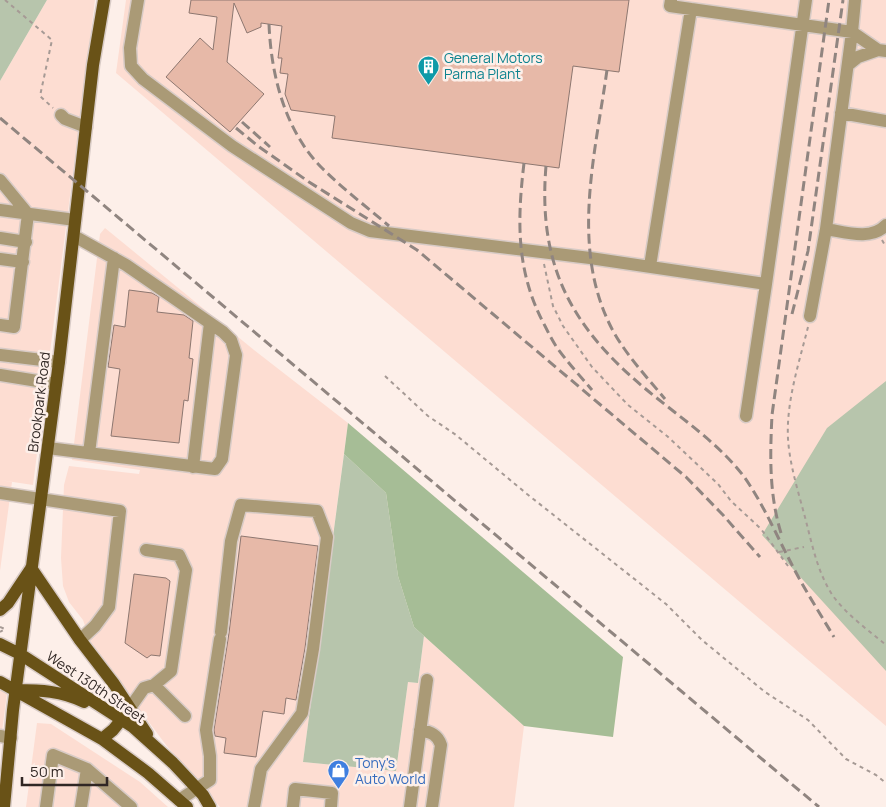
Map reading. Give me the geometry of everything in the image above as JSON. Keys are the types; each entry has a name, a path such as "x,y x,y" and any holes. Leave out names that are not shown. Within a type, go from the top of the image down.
{"main road":[{"name":"Brookpark Road","path":"3,800 6,737 16,690 31,568 42,498 93,65 104,0"},
{"path":"0,610 8,603 31,568 80,640 114,684 156,748"},
{"name":"West 130th Street","path":"0,644 20,654 122,720 156,748 203,795 210,807"},
{"path":"0,682 102,739 148,773 183,804"},
{"path":"16,690 52,691 72,696 84,702 101,705"},
{"path":"102,739 122,720"}],"street":[{"path":"138,0 130,48 131,66 143,79 232,146 351,223 370,231 650,266 766,284"},
{"path":"671,0 670,6 852,32 882,51"},
{"path":"746,416 806,0"},
{"path":"810,316 826,229 855,0"},
{"path":"650,266 691,9"},
{"path":"848,64 858,57 882,51"},
{"path":"841,113 886,121"},
{"path":"61,115 65,119 86,127"},
{"path":"0,180 28,214 14,327 0,325"},
{"path":"0,210 76,220"},
{"path":"826,229 870,234 877,232 886,225"},
{"path":"48,448 216,469 222,459 236,355 231,340 210,323 114,258 74,236"},
{"path":"0,238 26,242"},
{"path":"89,453 114,258"},
{"path":"0,259 23,262"},
{"path":"193,467 210,323"},
{"path":"0,355 59,362"},
{"path":"0,376 56,384"},
{"path":"0,493 120,511 109,607 95,626 80,640"},
{"path":"183,804 197,789 210,780 210,756 206,730 231,541 241,505 317,511 327,537 313,649 302,713 261,769 254,807"},
{"path":"122,720 144,688 154,685 171,671 186,570 180,555 146,550"},
{"path":"410,807 427,680"},
{"path":"154,685 186,716"},
{"path":"420,730 430,732 439,738 442,745 432,807"},
{"path":"46,807 53,755 87,769 131,807"},
{"path":"81,807 87,769"},
{"path":"293,807 295,789 332,794 330,807"}],"path":[{"path":"5,0 52,40 40,96 61,115"},
{"path":"545,252 544,264 553,306 562,326 592,367 628,405 667,436 718,484 731,501 761,529 788,566"},
{"path":"810,316 796,375 789,416 788,439 792,465 814,550 827,585 844,609 886,645"},
{"path":"385,376 428,416 456,435 666,604 702,640 766,692 808,720 846,759 876,775 886,783"},
{"path":"779,552 804,547"},
{"path":"0,627 5,629 0,632"}],"shaded area":[{"path":"47,0 95,0 33,485 0,480 0,81"},
{"path":"126,0 886,0 886,726 116,73"},
{"path":"105,228 254,350 348,423 303,762 396,771 408,682 418,683 424,636 524,726 514,807 220,807 166,745 92,646 83,620 69,602 63,586 61,558 64,485 69,466 139,474 140,470 72,460 100,234"},
{"path":"0,480 12,482 0,571"},
{"path":"0,690 7,693 0,747"},
{"path":"37,723 51,724 140,782 168,807 26,807"}],"green space":[{"path":"0,0 47,0 0,81"},
{"path":"886,381 886,671 762,535 827,428"},
{"path":"348,423 623,657 613,737 524,726 414,627 398,576 386,493 344,454"},
{"path":"344,454 386,493 398,576 414,627 424,636 418,683 408,682 396,771 303,762"}],"building":[{"name":"General Motors Parma Plant","path":"191,0 629,0 619,72 573,66 559,168 332,138 335,116 291,110 285,94 288,74 280,73 282,58 278,58 282,26 261,23 261,27 247,33 234,3 227,62 264,94 230,132 166,77 200,38 213,50 217,17 189,13"},
{"path":"129,290 152,293 159,297 157,312 184,315 193,321 189,358 193,359 188,401 184,400 179,443 111,436 120,369 108,367 114,325 125,327"},
{"path":"241,536 318,546 305,648 296,700 286,698 284,714 263,711 256,757 224,753 226,738 215,736 214,730"},
{"path":"134,574 166,578 170,581 160,656 151,655 147,658 125,643"}],"railway":[{"path":"781,533 772,489 772,415 829,0"},
{"path":"792,314 808,251 843,0"},
{"path":"269,24 270,43 277,82 289,120 298,137 322,168 389,226"},
{"path":"607,70 592,168 589,201 589,234 592,266 599,298 612,329 630,357 665,399"},
{"path":"0,118 819,807"},
{"path":"242,122 270,147"},
{"path":"236,128 309,182 417,250 686,477 760,557"},
{"path":"524,163 520,226 521,246 528,286 535,306 554,344 592,390"},
{"path":"546,166 545,204 548,239 556,270 568,299 605,351 658,399 693,426 726,456 745,478 800,580 834,637"}],"place":[{"name":"General Motors Parma Plant","path":"428,85"},
{"name":"Tony's Auto World","path":"339,790"}]}
